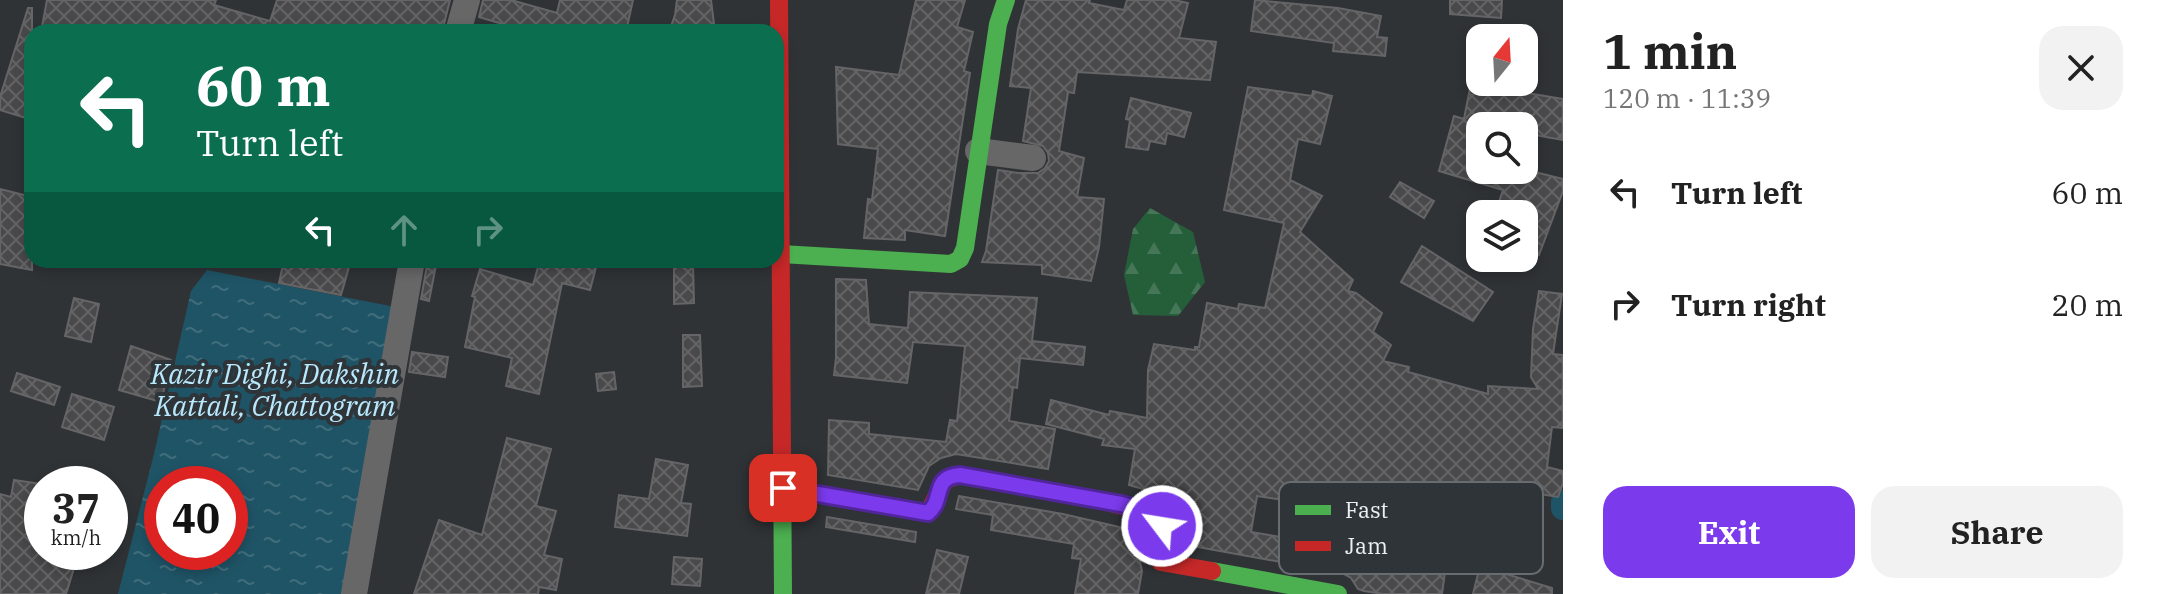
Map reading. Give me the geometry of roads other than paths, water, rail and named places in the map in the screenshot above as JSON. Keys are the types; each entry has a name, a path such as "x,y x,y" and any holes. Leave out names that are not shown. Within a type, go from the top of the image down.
{"main road":[{"path":"778,24 779,0"},
{"path":"784,257 951,264 960,259 965,248 998,24 1006,0"},
{"path":"763,339 771,268"},
{"path":"773,268 783,488 783,594"},
{"path":"783,488 928,513 933,509 942,481 949,476 960,475 1106,502 1160,517 1162,526 1158,555 1161,562 1338,594"},
{"path":"764,499 767,594"}],"street":[{"path":"460,24 467,0"},
{"path":"978,151 1033,158"},
{"path":"354,594 411,268"}],"water":[{"name":"Kazir Dighi, Dakshin Kattali, Chattogram","path":"207,270 395,307 347,594 118,594 124,570 128,570 128,555 144,493 144,570 248,570 248,466 151,466 191,291"}],"waterway":[{"path":"1563,502 1563,508"}]}
